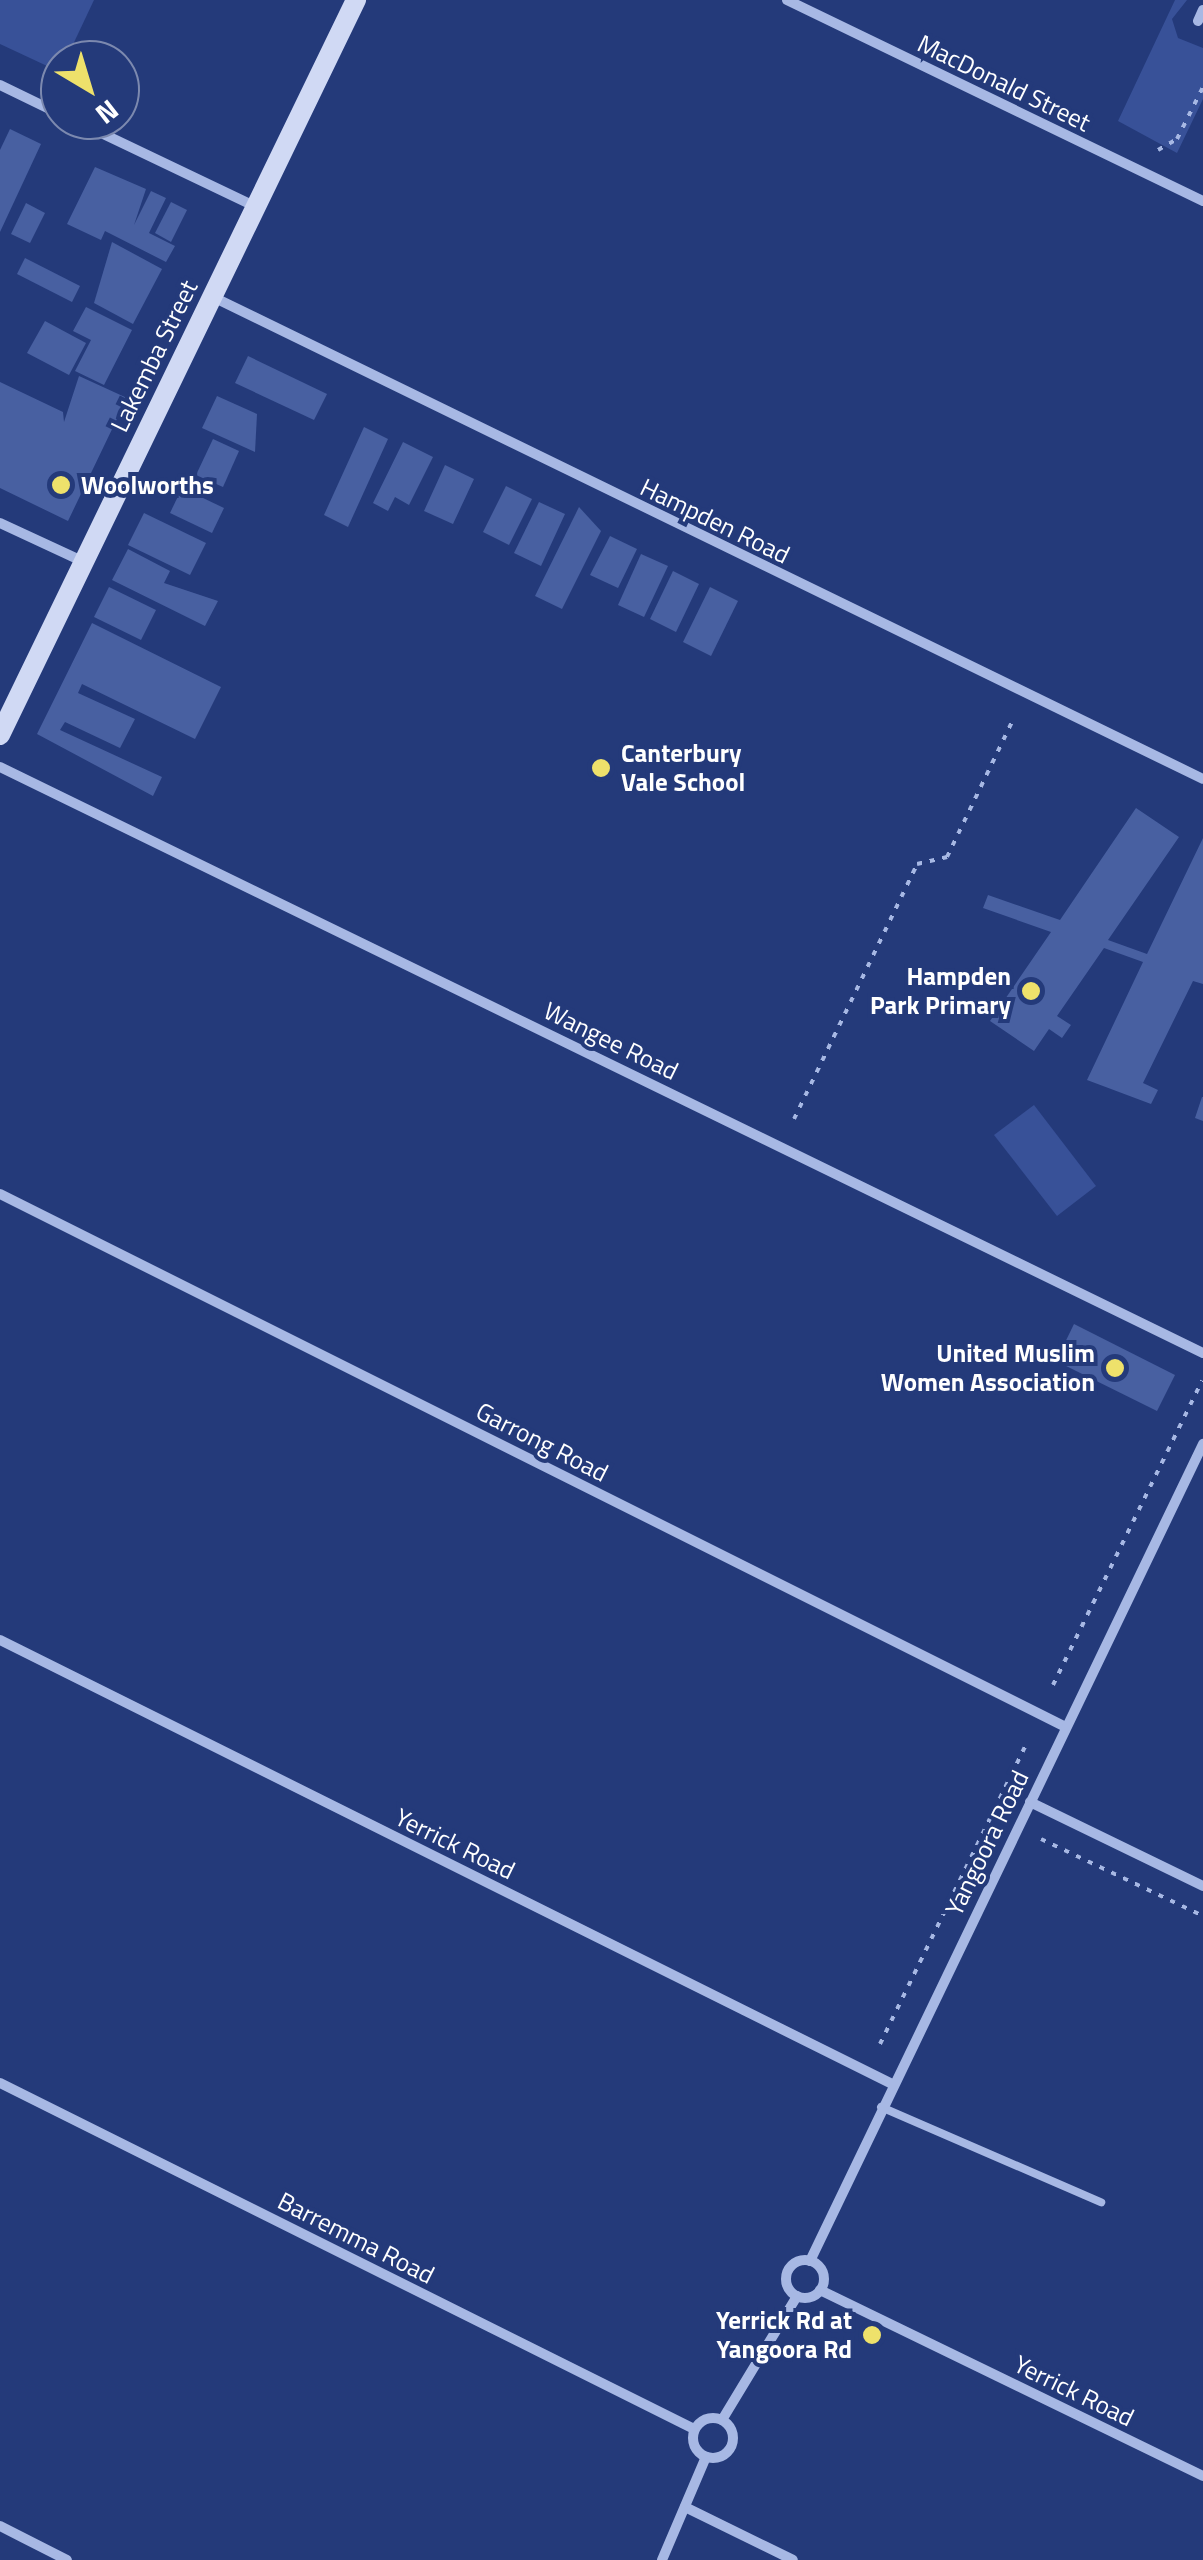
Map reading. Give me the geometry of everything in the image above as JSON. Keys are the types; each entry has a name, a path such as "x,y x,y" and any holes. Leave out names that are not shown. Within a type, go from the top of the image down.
{"main road":[{"name":"Lakemba Street","path":"0,735 356,0"}],"street":[{"name":"MacDonald Street","path":"787,0 1203,201"},
{"path":"0,85 40,104"},
{"path":"116,140 254,206"},
{"name":"Hampden Road","path":"210,296 1203,780"},
{"path":"0,522 84,562"},
{"name":"Wangee Road","path":"0,767 1203,1353"},
{"name":"Garrong Road","path":"0,1194 1066,1726"},
{"name":"Yangoora Road","path":"797,2296 788,2273 810,2261 1203,1444"},
{"name":"Yerrick Road","path":"0,1640 892,2084"},
{"path":"1030,1802 1203,1886"},
{"name":"Barremma Road","path":"0,2083 694,2430"},
{"path":"706,2457 694,2430 722,2420 797,2296 820,2290 823,2273 810,2261"},
{"name":"Yerrick Road","path":"820,2290 1203,2476"},
{"path":"662,2560 706,2457 732,2442 722,2420"},
{"path":"685,2506 794,2560"},
{"path":"0,2526 67,2560"}],"lane":[{"path":"881,2108 1101,2202"}],"path":[{"path":"1158,150 1178,139 1203,87"},
{"path":"794,1119 918,864 946,857 1014,718"},
{"path":"1053,1684 1202,1381"},
{"name":"Yangoora Road","path":"880,2044 1028,1741"},
{"path":"1041,1839 1203,1916"}],"shaded area":[{"path":"0,0 94,0 75,40 40,40 40,63 0,44"},
{"path":"1175,0 1187,0 1172,19 1178,38 1203,48 1203,99 1177,153 1118,121"},
{"path":"1034,1105 1096,1186 1057,1216 994,1135"}],"building":[{"path":"10,129 41,144 0,232 0,150"},
{"path":"95,167 146,189 134,225 151,191 166,198 149,233 175,246 166,262 105,231 101,240 67,224"},
{"path":"171,202 187,210 171,242 155,233"},
{"path":"26,203 45,213 30,243 11,234"},
{"path":"112,242 162,269 133,324 94,303"},
{"path":"25,258 80,286 72,302 17,274"},
{"path":"86,307 132,330 104,385 75,371 91,340 73,331"},
{"path":"45,321 86,343 69,375 27,353"},
{"path":"248,356 327,394 314,420 235,383"},
{"path":"79,376 127,398 68,521 0,488 0,382 63,412 64,422"},
{"path":"217,396 257,414 255,452 202,428"},
{"path":"364,427 388,439 348,527 324,515"},
{"path":"213,439 239,451 223,487 196,475"},
{"path":"403,442 433,457 409,505 395,497 388,511 373,503"},
{"path":"445,465 474,479 453,524 424,511"},
{"path":"506,486 532,499 509,545 483,532"},
{"path":"182,488 224,508 212,533 170,513"},
{"path":"539,502 565,514 541,566 514,553"},
{"path":"579,507 601,531 562,609 535,596"},
{"path":"144,513 206,543 190,575 128,545"},
{"path":"610,536 637,549 618,588 590,575"},
{"path":"128,549 170,571 164,583 218,601 205,626 112,580"},
{"path":"641,554 668,566 644,617 618,605"},
{"path":"673,571 699,584 676,632 650,619"},
{"path":"109,587 156,610 141,640 94,617"},
{"path":"710,587 738,601 711,656 683,642"},
{"path":"92,623 221,687 195,739 82,684 78,693 135,719 120,748 65,722 60,730 162,777 153,796 37,734"},
{"path":"1136,808 1179,837 1108,940 1147,954 1203,838 1203,984 1193,981 1143,1083 1158,1090 1151,1104 1087,1080 1143,962 1104,948 1057,1016 1071,1025 1062,1038 1049,1029 1034,1051 990,1021 1051,932 983,908 988,895 1060,920"},
{"path":"1203,1097 1203,1121 1195,1118"},
{"name":"United Muslim Women Association","path":"1074,1324 1175,1375 1157,1411 1056,1361"}],"place":[{"name":"Woolworths","path":"61,485"},
{"name":"Canterbury Vale School","path":"601,768"},
{"name":"Hampden Park Primary","path":"1031,991"},
{"name":"United Muslim Women Association","path":"1115,1368"},
{"name":"Yerrick Rd at Yangoora Rd","path":"872,2335"}]}
